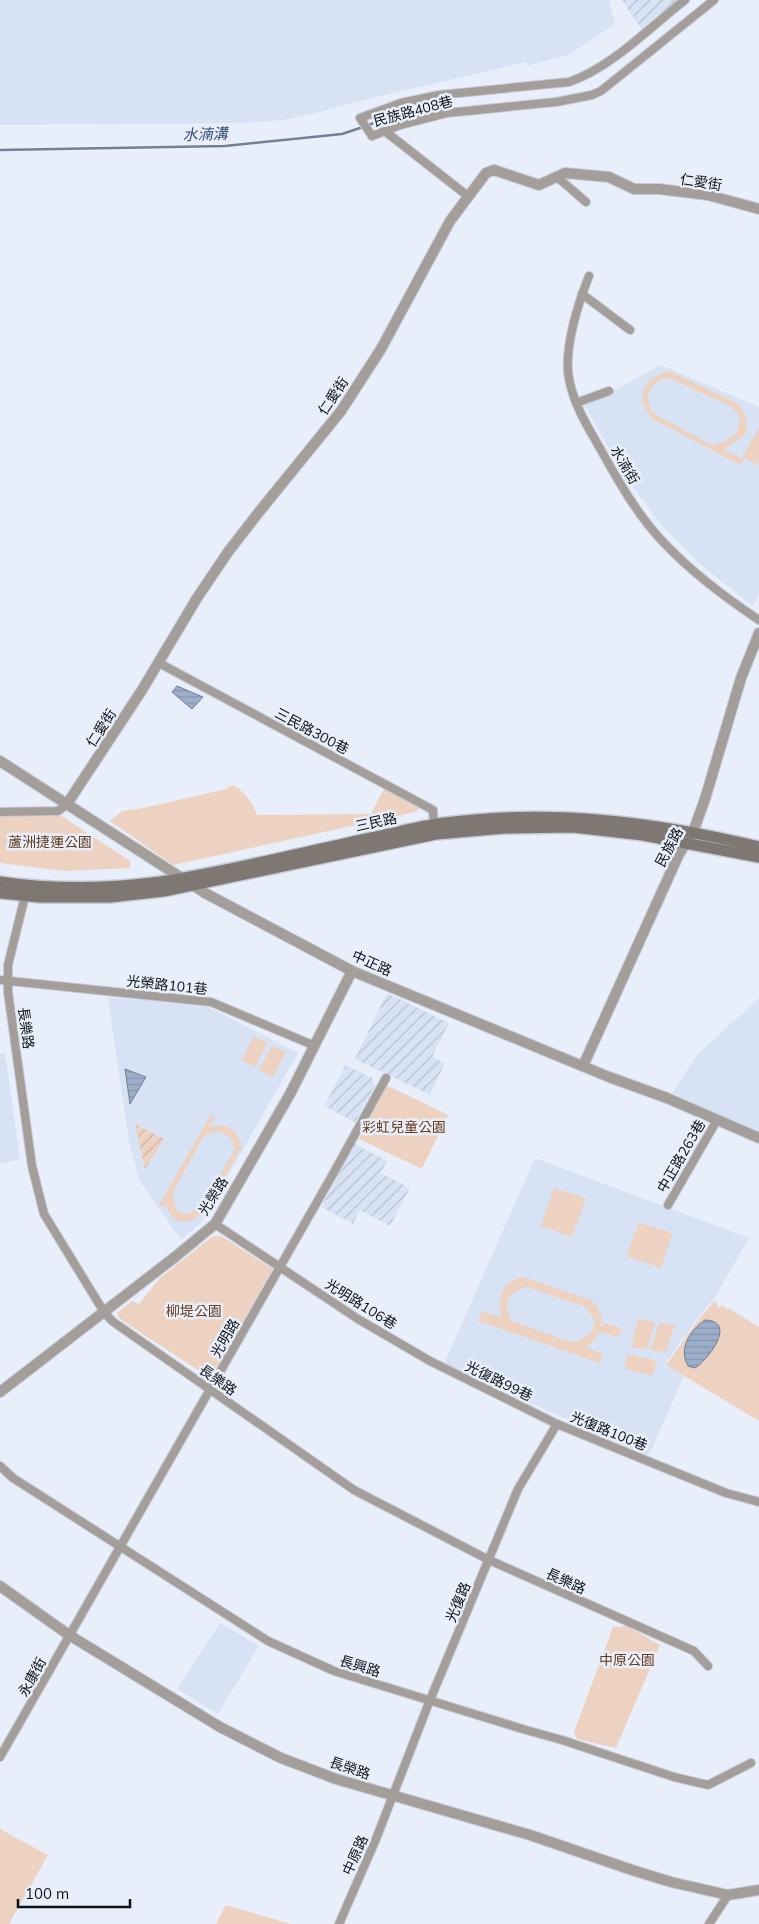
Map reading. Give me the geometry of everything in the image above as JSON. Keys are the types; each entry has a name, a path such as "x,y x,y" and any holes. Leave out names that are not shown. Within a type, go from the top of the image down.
{"main road":[{"name":"三民路","path":"0,893 40,898 110,897 164,891 188,882 435,829 518,817 556,816 606,819 693,832 759,847"},
{"name":"三民路","path":"435,829 573,827 643,834 759,857"},
{"name":"三民路","path":"0,882 56,888 96,888 188,882"}],"street":[{"name":"民族路408巷","path":"685,0 628,46 583,77 569,82 439,95 401,103 360,118 372,136 400,125 446,113 556,102 592,95 600,91 682,28 714,0"},
{"path":"386,132 469,197"},
{"name":"仁愛街","path":"67,804 228,552 258,512 341,411 381,348 450,221 486,173 494,170 539,186 565,172 610,177 634,189 708,195 759,209"},
{"path":"556,176 586,202"},
{"name":"水湳街","path":"589,276 571,332 568,372 576,403 616,477 652,529 667,546 713,588 759,620"},
{"path":"582,294 630,330"},
{"path":"576,403 610,391"},
{"name":"民族路","path":"583,1066 685,843 693,832 705,799 741,678 759,633"},
{"name":"三民路300巷","path":"159,662 432,810 435,829"},
{"name":"中正路","path":"0,761 188,882 352,971 583,1066 667,1098 759,1138"},
{"path":"0,812 58,811 67,804"},
{"name":"長樂路","path":"25,896 4,980 9,1001 32,1166 44,1214 104,1312 112,1321 354,1490 489,1560 694,1652 708,1666"},
{"name":"光榮路","path":"0,1392 214,1224 290,1094 352,971"},
{"name":"光榮路101巷","path":"4,980 211,1002 315,1046"},
{"name":"光明路","path":"69,1635 386,1078"},
{"name":"中正路263巷","path":"668,1205 717,1120"},
{"name":"光明路106巷","path":"214,1224 358,1319 430,1361"},
{"name":"光復路99巷","path":"430,1361 557,1424"},
{"name":"光復路100巷","path":"557,1424 726,1493 759,1502"},
{"name":"光復路","path":"391,1796 518,1489 557,1424"},
{"name":"長興路","path":"0,1466 13,1478 268,1641 334,1671 562,1740 674,1778 708,1784 751,1763"},
{"name":"長榮路","path":"0,1586 69,1635 220,1728 281,1758 336,1779 530,1835 632,1870 710,1892 728,1895"},
{"name":"永康街","path":"0,1757 69,1635"},
{"name":"中原路","path":"339,1924 376,1839 391,1796"},
{"path":"709,1924 728,1895 759,1890"}],"shaded area":[{"path":"0,0 609,0 615,24 570,54 527,66 526,62 284,120 245,123 0,125"},
{"path":"622,0 690,0 645,35"},
{"path":"661,365 759,407 759,594 752,606 698,562 659,522 623,473 585,406"},
{"path":"387,993 449,1023 432,1057 445,1063 430,1095 355,1059"},
{"path":"108,998 150,1000 208,1007 298,1053 201,1223 181,1240 139,1180 129,1142"},
{"path":"759,998 759,1133 672,1093 697,1055"},
{"path":"5,1053 20,1159 0,1164 0,1054"},
{"path":"346,1065 372,1078 375,1086 355,1122 324,1106"},
{"path":"355,1144 387,1161 381,1173 410,1188 390,1226 360,1210 353,1224 321,1207"},
{"path":"535,1158 749,1238 715,1297 665,1364 684,1376 650,1453 646,1455 444,1364"},
{"path":"220,1623 259,1646 218,1714 177,1689"}],"green space":[{"path":"665,372 671,372 737,403 747,422 747,429 745,435 724,449 744,460 740,465 651,418 642,402 644,388 652,378","holes":["662,379 671,379 728,405 736,411 740,418 737,433 721,443 712,445 654,414 648,399 650,390"]},
{"path":"759,429 759,465 742,457"},
{"path":"232,785 247,797 257,815 371,814 384,789 419,808 416,812 173,865 110,821 122,811 226,789"},
{"name":"蘆洲捷運公園","path":"0,814 60,815 130,861 130,868 63,871 0,863"},
{"path":"254,1037 268,1043 255,1067 241,1060"},
{"path":"272,1046 286,1052 273,1077 259,1070"},
{"name":"彩虹兒童公園","path":"386,1085 448,1115 422,1169 359,1139"},
{"path":"211,1114 215,1116 209,1127 221,1126 231,1128 238,1136 241,1148 205,1211 195,1219 184,1222 175,1219 171,1215 165,1203 163,1207 159,1205","holes":["217,1131 230,1137 235,1149 201,1208 187,1214 180,1212 175,1207 173,1193 203,1137"]},
{"path":"135,1124 164,1139 145,1169"},
{"path":"554,1188 586,1198 572,1237 541,1226"},
{"path":"639,1223 673,1233 661,1268 626,1256"},
{"name":"柳堤公園","path":"213,1236 221,1236 273,1269 210,1378 120,1319 117,1313 132,1301 139,1304 160,1278"},
{"path":"523,1277 591,1300 597,1306 600,1313 602,1320 601,1328 604,1323 621,1328 619,1337 600,1332 595,1340 586,1347 603,1354 600,1363 478,1321 482,1311 502,1317 500,1297 502,1291 510,1282","holes":["527,1287 586,1307 595,1321 591,1333 578,1341 571,1342 512,1321 507,1304 511,1295"]},
{"path":"714,1301 718,1305 717,1307 719,1308 722,1305 725,1309 730,1309 759,1327 759,1421 666,1365"},
{"path":"638,1319 655,1322 647,1349 631,1347"},
{"path":"659,1323 675,1325 666,1352 650,1350"},
{"path":"628,1354 657,1361 652,1376 624,1368"},
{"name":"中原公園","path":"627,1626 660,1645 616,1748 577,1739 574,1732 613,1627"},
{"path":"0,1829 48,1855 9,1924 0,1924"},
{"path":"226,1905 291,1924 216,1924"}],"water":[{"path":"177,686 203,697 192,709 172,692"},
{"path":"125,1069 146,1077 130,1104"},
{"path":"705,1320 715,1322 719,1327 720,1334 713,1350 701,1364 695,1368 688,1366 684,1353 687,1340 690,1334"}],"waterway":[{"name":"水湳溝","path":"368,125 407,112"},
{"name":"水湳溝","path":"0,150 225,146 342,134 363,127"}]}
